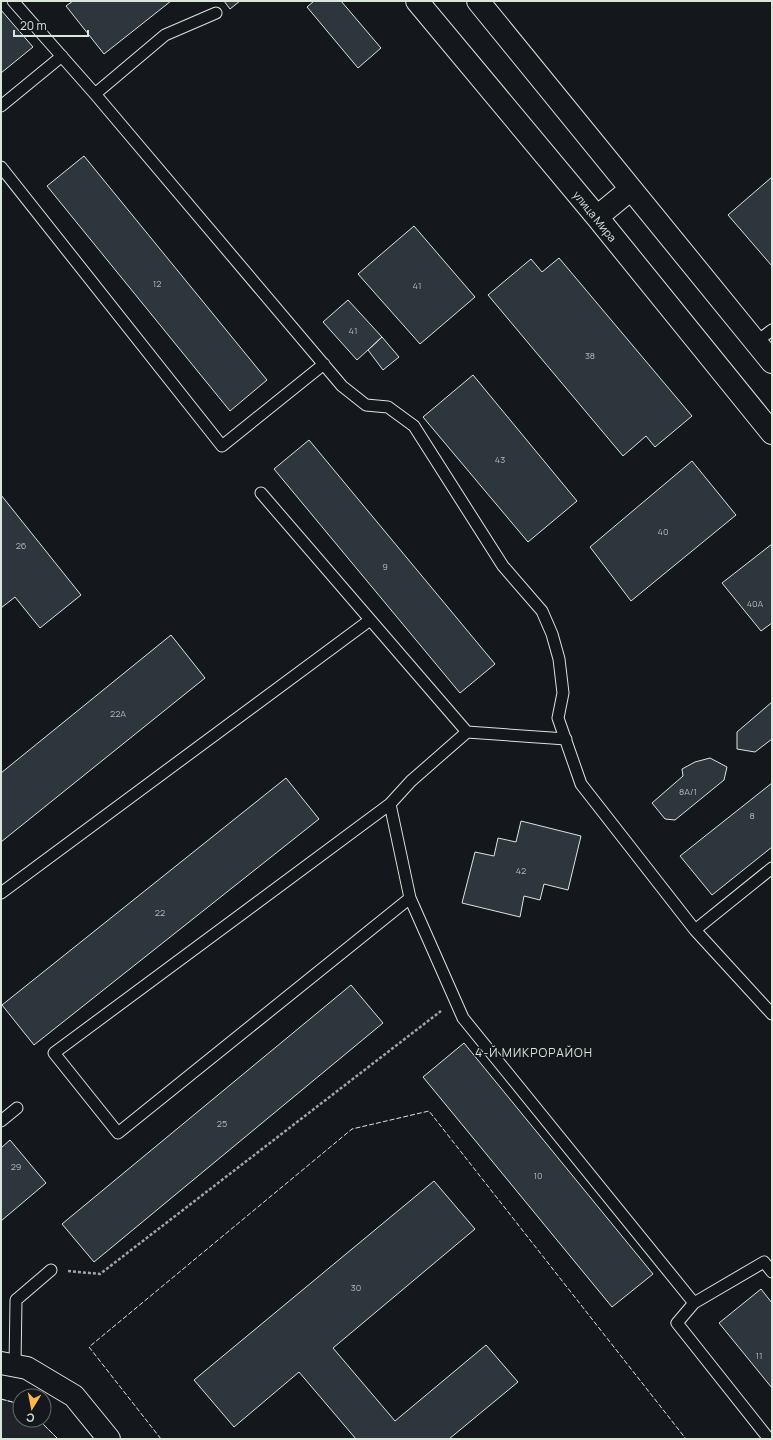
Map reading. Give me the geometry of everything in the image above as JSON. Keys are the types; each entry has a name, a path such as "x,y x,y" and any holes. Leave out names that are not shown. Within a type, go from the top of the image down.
{"street":[{"name":"улица Мира","path":"417,1 597,218 772,433"},
{"path":"478,1 631,189 764,336 772,362"},
{"path":"597,218 631,189"},
{"path":"8,1364 27,1368 74,1396 109,1439"}],"lane":[{"path":"14,1 95,94 342,386 366,405 388,407 414,426 503,566 542,611 552,634 559,658 563,692 558,718 581,784 695,930 772,1014"},
{"path":"95,94 165,35 216,13"},
{"path":"1,106 62,56"},
{"path":"1,168 222,446 324,364"},
{"path":"262,493 467,732"},
{"path":"1,892 370,620"},
{"path":"410,898 118,1133 54,1053 390,804 411,781 467,732 566,738"},
{"path":"390,804 410,898 454,1001 463,1018 694,1303"},
{"path":"695,930 772,868"},
{"path":"1,1121 17,1108"},
{"path":"769,1439 677,1323 694,1303 764,1262 772,1272"},
{"path":"8,1364 16,1300 51,1270"}],"path":[{"path":"51,1270 100,1274 454,1001"}],"shaded area":[{"path":"1,1399 12,1402 12,1428 47,1428 58,1439 1,1439"}],"building":[{"path":"73,1 171,1 104,54 66,6"},
{"path":"224,1 240,1 230,9"},
{"path":"314,1 341,1 381,48 358,68 307,7"},
{"path":"1,10 33,47 1,73"},
{"path":"84,156 267,380 230,411 47,186"},
{"path":"772,177 772,266 728,215"},
{"path":"414,226 475,297 420,344 358,274"},
{"path":"559,258 692,416 655,447 646,436 623,456 488,295 531,259 542,272"},
{"path":"348,300 382,337 357,360 323,322"},
{"path":"382,337 399,357 383,370 368,350"},
{"path":"473,375 577,501 528,542 423,417"},
{"path":"309,440 495,664 460,693 274,469"},
{"path":"692,461 736,515 631,601 590,547"},
{"path":"1,495 81,595 40,628 15,597 1,608"},
{"path":"772,544 772,623 761,631 722,583"},
{"path":"171,635 205,678 1,842 1,773"},
{"path":"772,702 772,739 755,752 737,749 737,732"},
{"path":"710,758 727,767 724,780 675,820 665,819 652,803 683,776 682,769 695,762"},
{"path":"286,778 319,819 34,1045 2,1005"},
{"path":"772,783 772,847 712,895 680,856"},
{"path":"521,821 581,836 568,890 544,884 540,900 524,896 520,917 462,903 475,852 494,856 498,838 516,842"},
{"path":"351,985 383,1023 94,1262 62,1224"},
{"path":"464,1043 653,1274 612,1307 423,1077"},
{"path":"10,1140 46,1183 1,1221 1,1148"},
{"path":"434,1181 475,1229 333,1348 395,1421 486,1345 518,1382 449,1439 356,1439 299,1372 234,1427 194,1380"},
{"path":"761,1289 772,1303 772,1388 719,1323"}],"fence":[{"path":"161,1439 89,1347 352,1129 429,1111 686,1439"},
{"path":"1,1399 12,1402"},
{"path":"47,1428 58,1439"}],"district":[{"name":"4-Й МИКРОРАЙОН","path":"534,1052"}]}
